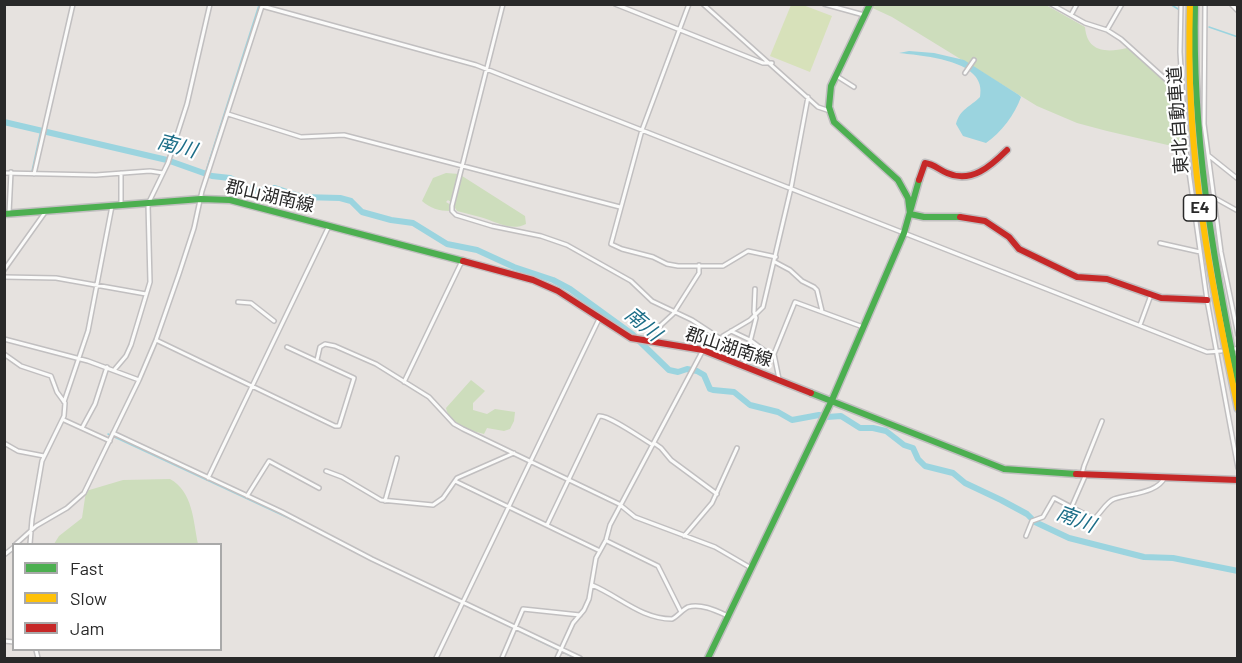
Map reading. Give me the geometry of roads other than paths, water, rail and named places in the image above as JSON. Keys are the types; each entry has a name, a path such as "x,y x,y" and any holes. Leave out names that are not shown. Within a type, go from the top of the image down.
{"main road":[{"path":"870,4 829,93 830,111 834,122 898,180 908,198 910,214"},
{"name":"東北自動車道","path":"1190,4 1189,82 1196,171 1211,273 1238,409"},
{"name":"東北自動車道","path":"1195,4 1195,93 1202,170 1215,262 1238,382"},
{"path":"708,658 832,400 904,233 925,163 930,163 955,176 972,176 990,168 1007,150"},
{"name":"郡山湖南線","path":"7,214 201,199 230,200 544,284 632,338 704,350 1004,469 1238,480"},
{"path":"910,214 924,217 980,219 1006,235 1027,254 1077,277 1107,279 1151,295 1171,299 1207,300"}],"street":[{"path":"34,174 73,4"},
{"path":"115,369 126,356 131,345 150,282 149,203 169,160 187,104 210,4"},
{"path":"503,4 451,208 454,215 541,236 567,245 631,281 652,301 692,320 721,339"},
{"path":"615,4 763,63 772,63"},
{"path":"689,4 642,130 611,244 613,247 653,257 670,265 726,265 750,251 776,257"},
{"path":"703,4 821,109 830,111"},
{"path":"824,4 864,15"},
{"path":"1052,4 1085,23 1107,30 1121,39 1182,94"},
{"path":"1071,15 1077,4"},
{"path":"1107,30 1122,4"},
{"path":"1181,4 1182,94 1200,252 1238,468"},
{"path":"1205,4 1203,107 1207,153 1227,290 1238,335"},
{"path":"1231,4 1238,11"},
{"path":"18,543 41,523 78,500 84,493 139,380 156,340 194,228 201,199 263,5 486,69 1207,352 1219,351"},
{"path":"965,74 974,60"},
{"path":"836,75 854,87"},
{"path":"715,355 721,339 756,315 763,307 791,188 808,97"},
{"path":"228,114 297,136 344,135 620,207"},
{"path":"1207,153 1238,179"},
{"path":"4,173 150,171 163,173"},
{"path":"7,214 11,172"},
{"path":"121,173 121,205"},
{"path":"1213,197 1238,211"},
{"path":"30,543 44,456 64,420 64,402 88,331 112,206"},
{"path":"4,270 46,211"},
{"path":"207,479 329,226"},
{"path":"1160,243 1200,252"},
{"path":"404,382 462,261"},
{"path":"775,262 817,290 822,311"},
{"path":"655,342 661,325 674,312 699,273 699,266"},
{"path":"4,277 56,278 146,294"},
{"path":"744,366 756,315 754,312 755,289"},
{"path":"1140,325 1151,295"},
{"path":"238,302 252,304 274,321"},
{"path":"779,380 774,357 795,302 863,327"},
{"path":"436,658 600,317"},
{"path":"731,331 774,357"},
{"path":"4,339 79,358 115,369 139,380"},
{"path":"156,340 339,426 355,380 352,376 287,347"},
{"path":"317,360 322,345 335,346 376,364 429,398 454,424 621,506 634,517 724,551 738,562 751,568"},
{"path":"557,658 573,623 586,607 596,561 610,525 704,350"},
{"path":"4,354 21,366 51,376 64,402"},
{"path":"82,428 97,400 107,367"},
{"path":"547,525 600,416 615,421 661,448 671,460 717,494"},
{"path":"64,420 110,441"},
{"path":"1072,506 1084,474 1084,466 1102,421"},
{"path":"113,433 580,658"},
{"path":"4,443 18,452 44,456"},
{"path":"684,536 717,494 737,448"},
{"path":"326,471 342,477 385,501 436,504 455,481 514,453"},
{"path":"385,501 397,458"},
{"path":"247,496 269,461 319,488"},
{"path":"1026,536 1032,521 1043,517 1054,498 1095,518 1112,500 1154,487 1166,477"},
{"path":"455,481 600,552"},
{"path":"606,540 658,566 681,612"},
{"path":"592,585 645,614 669,620 676,618 681,612 691,607 704,608 728,616"},
{"path":"502,658 523,609 580,615"}],"water":[{"path":"909,51 934,53 964,60 1019,95 1021,97 1007,123 986,143 963,136 956,124 958,119 980,97 980,85 974,75 952,62 899,53"}],"waterway":[{"path":"1170,4 1178,9"},
{"path":"205,174 259,5"},
{"path":"1209,27 1238,37"},
{"name":"南川","path":"4,122 167,160 212,176 230,178 254,191 275,188 302,197 340,198 351,201 362,212 413,223 447,244 477,250 570,289 632,334 669,370 697,371 704,375 710,389 734,392 750,405 778,412 792,420 819,415 841,416 860,428 886,431 904,445 913,448 918,459 925,466 953,473 965,483 1001,500 1027,514 1035,522 1069,538 1144,557 1173,558 1238,571"},
{"path":"32,171 41,130"},
{"path":"108,434 308,527"},
{"path":"357,553 575,658"}]}
